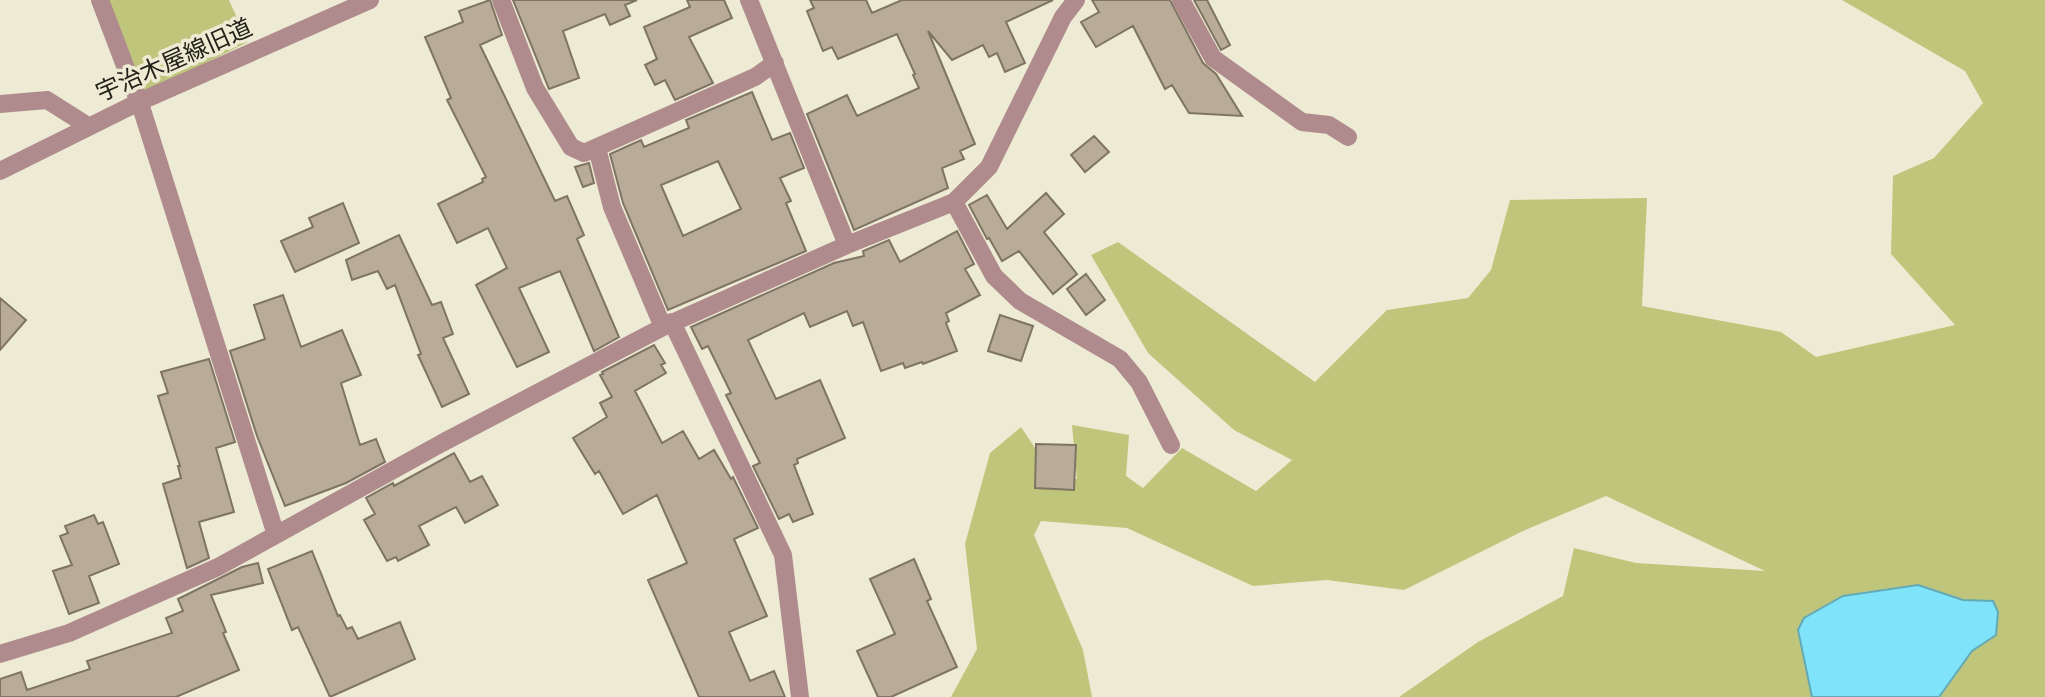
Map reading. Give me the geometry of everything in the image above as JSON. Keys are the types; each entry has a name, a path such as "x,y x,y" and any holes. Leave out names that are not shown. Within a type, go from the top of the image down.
{"street":[{"path":"100,0 139,102 276,535"},
{"name":"宇治木屋線旧道","path":"0,171 139,102 370,0"},
{"path":"501,0 535,88 571,147 584,153 755,77 775,63"},
{"path":"749,0 847,245"},
{"path":"0,654 69,633 218,567 442,443 668,324 847,245 954,202 989,167 1063,17 1076,0"},
{"path":"1181,0 1213,58 1302,122 1329,125 1348,137"},
{"path":"0,104 47,100 88,126"},
{"path":"597,148 612,207 783,555 800,697"},
{"path":"954,202 994,276 1020,301 1120,359 1139,382 1171,445"}],"green space":[{"path":"107,0 229,0 248,42 139,96"},
{"path":"1842,0 2045,0 2045,697 1939,697 1972,651 1996,635 1992,601 1963,600 1918,586 1843,596 1798,630 1812,697 1399,697 1478,642 1563,596 1574,548 1636,563 1765,571 1606,496 1523,531 1404,590 1327,580 1253,586 1127,528 1041,521 1034,535 1083,650 1092,697 951,697 977,649 965,544 990,453 1021,427 1057,481 1077,479 1072,425 1129,435 1126,476 1143,488 1182,448 1256,491 1292,460 1234,430 1148,353 1091,255 1118,242 1315,382 1387,310 1468,298 1491,270 1510,200 1647,198 1642,306 1781,332 1816,357 1955,325 1891,254 1893,176 1934,158 1983,103 1965,71"}],"water":[{"path":"1918,585 1963,600 1993,601 1998,612 1996,635 1972,651 1939,697 1812,697 1798,630 1804,618 1843,596"}],"building":[{"path":"490,0 502,35 480,45 555,201 567,196 584,235 577,239 619,337 594,351 560,271 519,288 549,352 517,367 476,285 507,268 488,228 457,243 438,204 483,182 482,179 486,177 447,100 451,98 425,37 463,22 459,11"},
{"path":"513,0 637,0 625,5 630,16 610,25 605,14 563,31 579,78 549,89"},
{"path":"687,0 724,0 732,18 689,37 713,83 675,100 665,80 655,85 645,65 657,59 644,27 690,7"},
{"path":"810,0 866,0 872,13 902,0 1053,0 1006,22 1025,63 1005,72 997,53 989,57 983,45 952,60 928,31 975,144 960,151 964,159 942,168 948,188 854,230 807,114 847,95 857,116 919,88 897,34 838,59 832,47 823,51 807,11 814,8"},
{"path":"1092,0 1170,0 1203,63 1216,74 1242,116 1189,113 1172,85 1165,89 1133,26 1096,47 1081,22 1099,12"},
{"path":"1194,0 1207,0 1230,45 1221,50"},
{"path":"752,92 772,140 790,133 804,168 780,178 791,201 786,203 806,251 668,310 623,203 610,154 641,140 644,147 689,128 686,120","holes":["718,161 741,209 683,236 661,185"]},
{"path":"1094,136 1109,152 1085,172 1071,155"},
{"path":"589,163 594,183 583,187 575,167"},
{"path":"1046,193 1064,214 1044,232 1077,274 1053,294 1019,251 1002,261 969,205 987,195 1007,229"},
{"path":"343,203 359,243 295,272 281,241 313,227 309,218"},
{"path":"957,231 974,264 965,269 980,295 946,313 949,321 946,323 957,351 923,364 922,362 905,368 903,363 881,371 863,322 853,326 847,311 810,327 804,313 748,340 776,399 820,380 845,438 797,459 798,463 794,465 813,514 793,522 789,514 779,519 753,466 760,463 726,395 731,393 708,346 702,349 691,327 834,263 864,256 863,251 889,240 900,262"},
{"path":"399,235 432,305 441,302 453,334 443,338 469,394 442,407 418,355 421,354 395,285 387,289 378,271 352,280 346,260"},
{"path":"1086,274 1105,300 1086,315 1067,289"},
{"path":"283,295 301,347 342,330 361,375 341,383 360,445 376,439 385,462 346,483 285,506 257,436 230,351 265,339 254,305"},
{"path":"0,298 26,320 0,350"},
{"path":"1000,315 1033,326 1021,361 988,351"},
{"path":"654,345 665,363 661,365 666,373 635,391 662,443 683,431 699,459 714,450 731,479 733,477 758,528 734,539 767,616 729,632 750,681 774,671 785,697 699,697 648,580 687,563 657,495 623,514 599,471 595,474 573,438 607,417 600,403 612,397 600,375 602,372"},
{"path":"209,359 235,442 216,448 234,512 199,522 209,558 187,568 163,484 181,478 180,466 158,396 168,393 161,372"},
{"path":"1036,444 1076,445 1074,490 1035,488"},
{"path":"454,453 470,482 482,476 498,505 465,523 456,507 419,526 429,545 398,561 396,557 387,561 364,520 375,514 366,498"},
{"path":"94,515 98,524 103,522 119,564 89,576 99,603 69,614 53,571 72,565 60,536 68,533 65,526"},
{"path":"312,551 338,616 340,615 347,629 352,627 358,639 400,622 415,659 330,697 298,627 292,630 268,569"},
{"path":"914,559 931,599 927,601 957,667 891,697 878,697 857,651 895,634 870,579"},
{"path":"258,563 263,583 211,595 239,670 176,697 0,697 0,679 21,672 27,690 90,669 87,661 172,633 166,618 183,611 178,599 242,567"}]}
